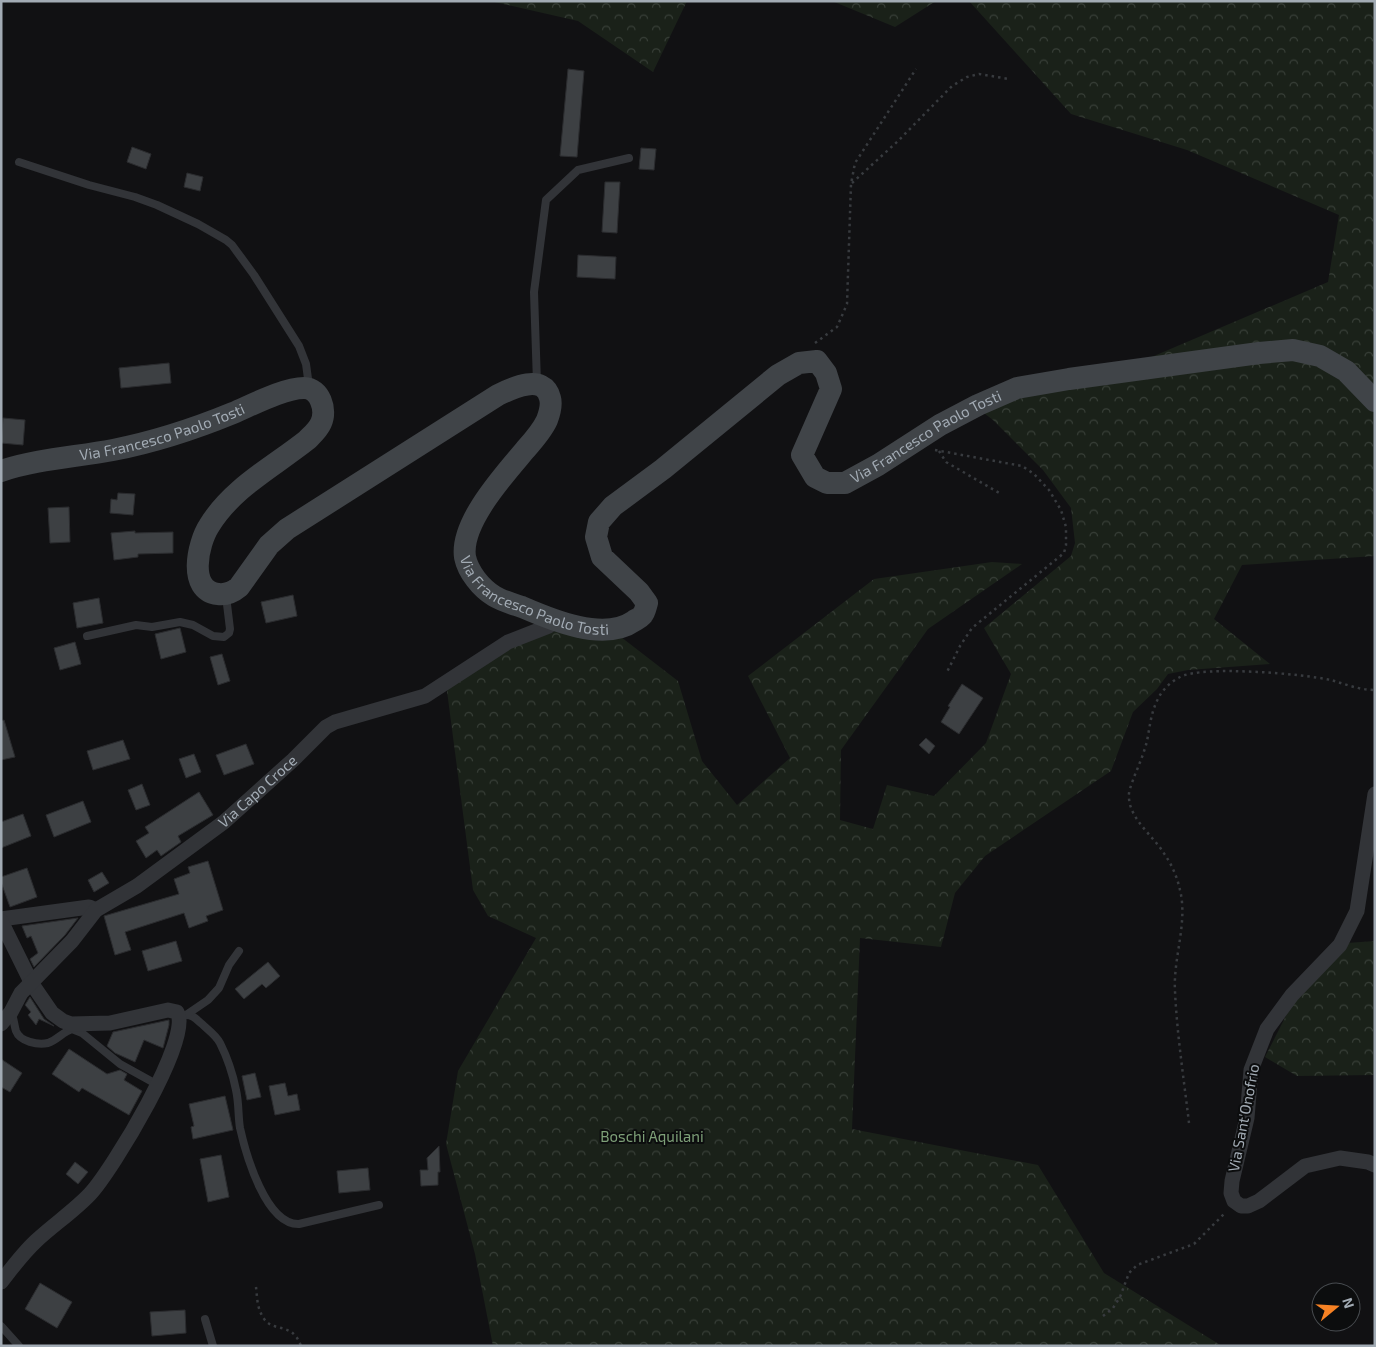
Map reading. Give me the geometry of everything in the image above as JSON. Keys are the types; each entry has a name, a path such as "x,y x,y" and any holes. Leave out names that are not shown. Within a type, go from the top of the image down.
{"main road":[{"name":"Via Francesco Paolo Tosti","path":"537,384 545,388 550,397 551,410 539,433 504,476 475,517 467,532 466,558 471,572 494,596 552,620 597,630 628,626 643,614 647,604 639,592 602,557 596,537 599,522 613,506 663,469 778,375 799,363 817,362 826,373 831,389 802,455 815,477 827,483 845,483 878,465 940,425 1017,388 1069,379 1294,350 1320,356 1346,371 1375,401"},
{"path":"308,388 316,393 322,402 323,418 319,426 307,440 231,498 214,517 204,534 198,556 200,579 208,591 215,594 226,594 233,591 242,584 274,539 308,514 498,395 521,385 537,384"},
{"name":"Via Francesco Paolo Tosti","path":"1,471 30,463 113,450 160,439 213,421 285,392 298,388 308,388"}],"street":[{"name":"Via Capo Croce","path":"6,1018 19,996 72,942 96,910 137,886 224,822 294,760 326,727 335,722 425,696 508,642 549,626 552,620"},
{"name":"Via Sant'Onofrio","path":"1234,1200 1231,1193 1232,1181 1247,1118 1251,1070 1267,1029 1292,995 1340,946 1357,912 1375,794"},
{"path":"1,1282 34,1242 95,1188 141,1117 158,1085 183,1016 168,1010 110,1023 69,1024 52,1013 32,984 1,920 89,907 96,910"},
{"path":"1234,1200 1241,1206 1248,1206 1259,1201 1305,1166 1340,1158 1368,1162 1375,1165"}],"lane":[{"path":"537,384 534,292 546,200 578,170 629,158"},
{"path":"19,162 156,205 198,224 226,240 232,245 254,275 299,346 306,364 309,378 308,388"},
{"path":"87,636 136,625 152,627 180,622 193,625 213,636 224,637 229,633 230,629 226,594"},
{"path":"183,1016 208,1000 220,988 229,965 239,951"},
{"path":"183,1016 195,1018 214,1034 222,1046 236,1088 240,1129 247,1152 261,1189 278,1215 288,1222 299,1224 378,1206"},
{"path":"6,1018 15,1020 16,1031 29,1042 48,1043 63,1032 72,1029 82,1033 120,1064 158,1085"},
{"path":"206,1319 213,1346"},
{"path":"1,1326 19,1346"}],"path":[{"path":"806,362 806,348 837,327 847,304 851,184 855,163 916,69"},
{"path":"851,184 898,141 952,86 967,77 979,74 1009,79"},
{"path":"909,445 1022,466 1034,474 1049,490 1061,510 1066,527 1064,553 972,628 960,646 946,674"},
{"path":"939,451 946,462 1001,494"},
{"path":"1190,1123 1175,991 1181,924 1180,889 1174,870 1131,809 1129,799 1130,788 1147,742 1153,710 1159,696 1169,684 1182,676 1199,672 1224,671 1303,676 1329,680 1365,690 1375,690"},
{"path":"1103,1316 1113,1308 1120,1297 1129,1273 1137,1265 1194,1244 1223,1216 1234,1200"},
{"path":"256,1287 260,1311 265,1321 271,1325 291,1330 296,1334 301,1346"}],"green space":[{"path":"490,1 687,1 653,72 578,21"},
{"path":"832,1 936,1 895,27"},
{"name":"Boschi Aquilani","path":"969,1 1375,1 1375,556 1242,565 1214,619 1270,664 1188,670 1168,674 1157,689 1133,712 1111,771 985,856 955,893 941,947 860,938 852,1129 1038,1165 1104,1273 1222,1346 493,1346 475,1254 446,1144 458,1071 536,938 488,916 473,890 447,691 454,677 541,630 621,637 678,681 702,761 737,805 790,758 748,676 874,579 992,562 1022,564 928,629 841,750 840,820 873,829 887,785 934,796 986,743 1011,674 984,628 1071,556 1075,543 1071,508 1043,470 993,420 980,410 1121,370 1328,282 1339,215 1187,150 1071,114"},
{"path":"1375,941 1375,1075 1297,1076 1265,1057 1295,998 1347,943"}],"building":[{"path":"568,69 584,71 577,157 560,156"},
{"path":"132,147 151,154 146,169 127,162"},
{"path":"641,148 656,149 654,170 639,169"},
{"path":"187,173 203,177 200,191 184,187"},
{"path":"605,182 620,182 617,233 602,232"},
{"path":"578,255 616,257 615,279 577,277"},
{"path":"169,363 171,383 121,388 119,368"},
{"path":"3,418 25,420 23,445 1,443"},
{"path":"118,493 135,494 133,515 110,513 111,499 117,500"},
{"path":"69,507 70,542 50,543 48,508"},
{"path":"135,531 135,533 173,532 173,553 138,554 138,557 114,560 111,533"},
{"path":"293,595 297,616 266,623 261,602"},
{"path":"99,598 103,623 77,628 73,603"},
{"path":"180,628 186,652 161,659 155,634"},
{"path":"75,642 81,664 60,670 54,648"},
{"path":"222,654 230,681 218,685 210,657"},
{"path":"962,684 983,698 959,734 941,722 950,707 948,706"},
{"path":"4,720 15,757 1,760 1,721"},
{"path":"926,738 935,746 929,754 919,745"},
{"path":"123,740 130,759 93,770 87,751"},
{"path":"246,744 254,764 224,775 216,755"},
{"path":"194,754 201,772 186,778 179,759"},
{"path":"142,784 150,805 136,810 128,790"},
{"path":"199,792 213,815 178,836 181,842 161,856 157,850 146,858 136,841 149,833 145,827"},
{"path":"83,801 91,822 54,837 46,815"},
{"path":"23,814 31,836 1,848 1,822"},
{"path":"208,861 223,910 206,916 208,921 189,928 184,913 125,932 131,950 115,955 104,916 179,894 174,879 190,873 188,867"},
{"path":"27,868 37,897 10,907 1,877"},
{"path":"102,872 109,883 94,892 88,880"},
{"path":"78,918 65,935 34,967 30,959 38,953 31,936 27,938 22,926"},
{"path":"176,941 182,961 148,971 142,951"},
{"path":"268,962 280,976 266,988 262,984 244,999 235,989"},
{"path":"30,997 44,1019 54,1026 39,1019 36,1025 28,1015 31,1012 25,1005"},
{"path":"169,1020 163,1048 144,1040 135,1062 115,1053 107,1046 113,1032"},
{"path":"69,1049 107,1074 120,1070 127,1074 124,1080 142,1091 129,1115 82,1088 79,1092 52,1074"},
{"path":"1,1059 22,1073 10,1092 1,1087"},
{"path":"255,1073 261,1097 247,1100 242,1076"},
{"path":"285,1083 288,1096 297,1094 300,1110 275,1115 269,1086"},
{"path":"225,1096 233,1130 193,1139 191,1127 194,1126 189,1104"},
{"path":"439,1146 440,1172 438,1172 438,1185 421,1186 420,1170 428,1170 427,1158"},
{"path":"221,1155 229,1197 208,1202 200,1159"},
{"path":"75,1162 88,1172 78,1184 66,1174"},
{"path":"368,1168 370,1190 339,1193 337,1171"},
{"path":"40,1283 72,1302 57,1328 25,1309"},
{"path":"185,1310 186,1333 152,1336 150,1312"}]}
